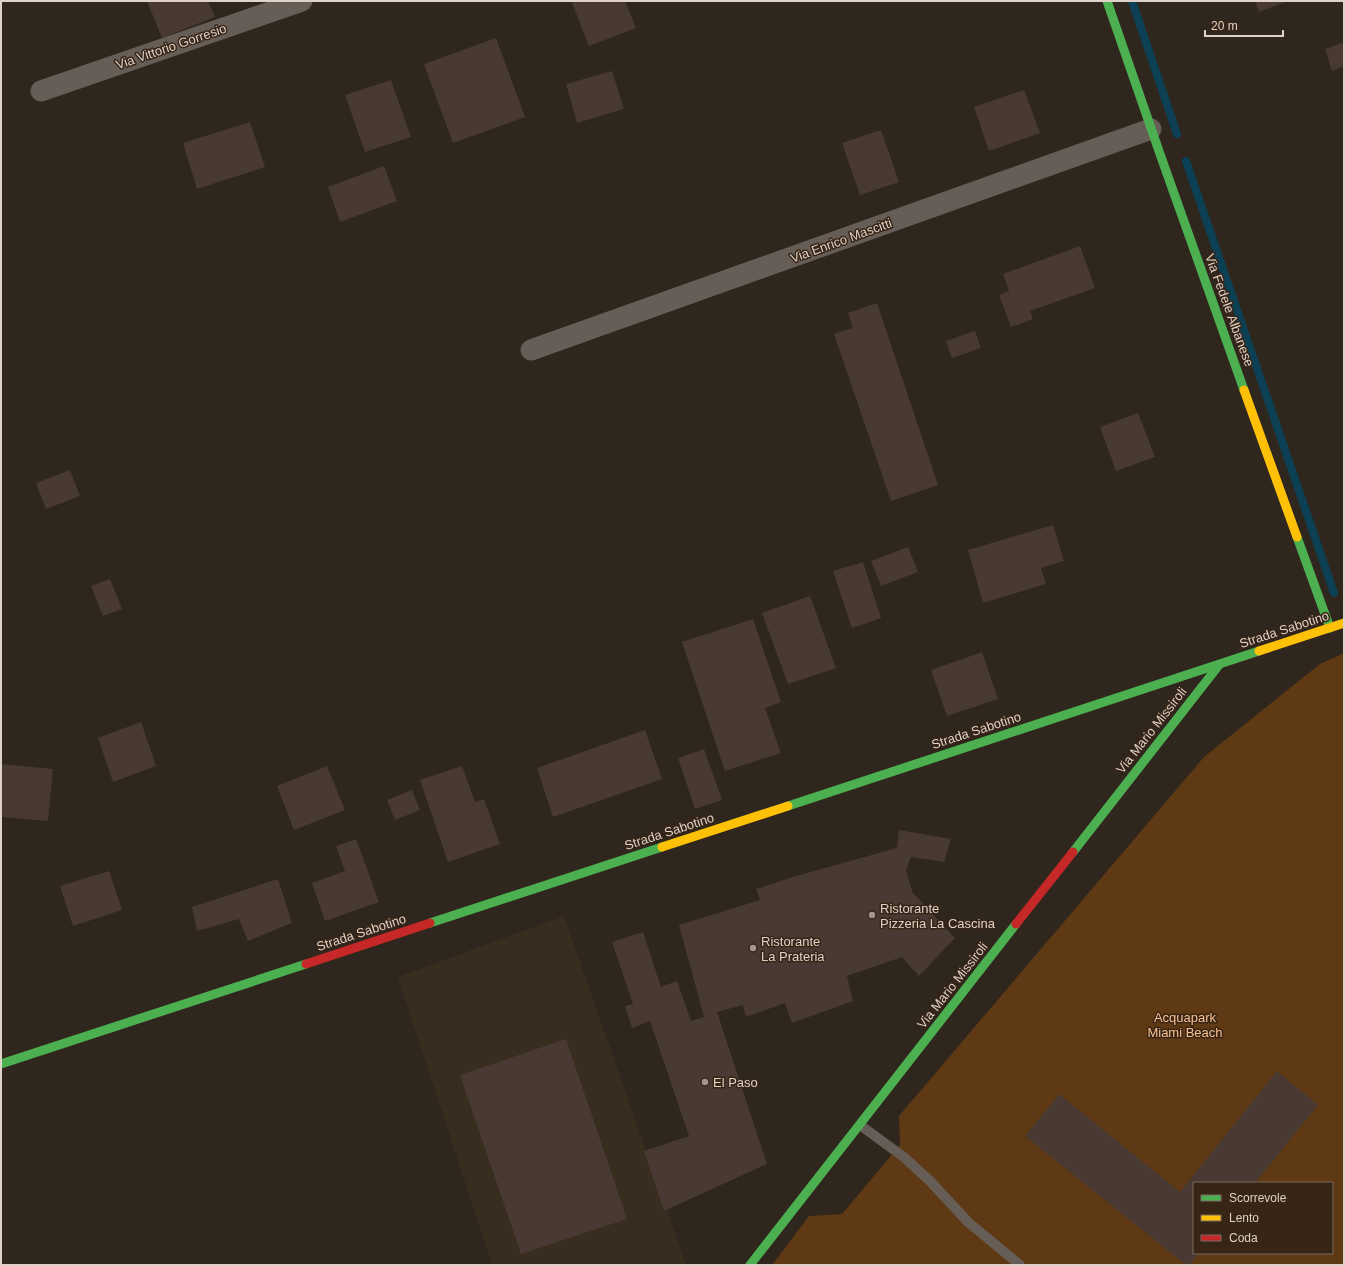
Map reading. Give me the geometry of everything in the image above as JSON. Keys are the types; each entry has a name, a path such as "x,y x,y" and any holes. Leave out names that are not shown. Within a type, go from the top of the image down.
{"street":[{"name":"Via Vittorio Gorresio","path":"41,91 302,1"},
{"name":"Via Fedele Albanese","path":"1107,1 1151,129 1330,628"},
{"name":"Via Enrico Mascitti","path":"531,350 1151,129"},
{"name":"Strada Sabotino","path":"1,1064 1344,623"},
{"name":"Via Mario Missiroli","path":"750,1265 1219,665"}],"lane":[{"path":"860,1125 905,1158 930,1181 968,1222 1020,1265"}],"shaded area":[{"path":"564,916 686,1265 492,1265 398,977"}],"green space":[{"name":"Acquapark Miami Beach","path":"1344,653 1344,1265 772,1265 809,1216 842,1214 900,1145 899,1116 1204,757 1320,664"}],"building":[{"path":"147,1 208,1 215,17 162,38"},
{"path":"576,1 625,1 636,28 589,46 572,3"},
{"path":"1255,1 1288,1 1259,12"},
{"path":"496,38 525,117 453,143 424,64"},
{"path":"1344,42 1344,66 1332,71 1325,49"},
{"path":"612,71 624,109 577,123 566,84"},
{"path":"391,80 411,137 365,152 345,95"},
{"path":"1024,90 1040,133 989,151 974,107"},
{"path":"250,122 265,167 197,189 183,143"},
{"path":"881,130 899,182 860,195 842,143"},
{"path":"384,166 397,201 340,222 328,187"},
{"path":"1080,246 1095,288 1030,311 1033,319 1011,327 999,295 1009,291 1003,274"},
{"path":"877,303 938,485 891,501 834,334 853,328 848,313"},
{"path":"975,331 981,348 952,358 946,341"},
{"path":"1138,413 1155,457 1116,471 1100,427"},
{"path":"70,470 80,496 46,509 36,483"},
{"path":"1053,525 1064,561 1041,568 1046,584 983,603 968,550"},
{"path":"908,547 918,572 881,586 871,561"},
{"path":"863,562 881,618 852,628 833,571"},
{"path":"110,579 122,609 103,616 91,586"},
{"path":"810,596 836,668 788,684 762,613"},
{"path":"753,619 781,702 765,708 781,753 725,771 682,642"},
{"path":"982,652 998,699 947,716 931,670"},
{"path":"141,722 156,766 113,782 98,738"},
{"path":"645,730 662,779 553,817 537,768"},
{"path":"704,749 722,800 695,809 678,758"},
{"path":"1,764 53,769 48,821 1,817"},
{"path":"327,766 345,810 294,830 277,786"},
{"path":"462,766 475,802 484,799 500,844 448,862 420,780"},
{"path":"412,790 420,810 395,820 387,800"},
{"path":"899,830 951,839 944,862 911,857 906,871 913,893 955,938 919,976 902,957 847,976 853,1001 792,1023 785,1003 746,1017 743,1005 717,1012 767,1164 664,1211 644,1151 689,1136 650,1021 632,1028 625,1006 633,1004 612,942 643,932 661,987 677,981 691,1021 704,1017 679,925 760,900 756,889 796,876 897,848"},
{"path":"356,839 379,902 325,921 312,883 345,871 336,846"},
{"path":"109,871 122,910 73,926 60,886"},
{"path":"278,879 292,923 248,941 239,919 197,931 192,907"},
{"path":"566,1039 627,1219 521,1254 460,1075"},
{"path":"1277,1071 1318,1105 1256,1182 1193,1182 1193,1254 1198,1254 1189,1265 1186,1265 1025,1136 1059,1094 1180,1192"}],"waterway":[{"path":"1132,1 1177,134"},
{"path":"1186,161 1334,593"}],"traffic: fast":[{"path":"1107,1 1244,390"},
{"path":"1297,537 1330,628"},
{"path":"788,806 1259,651"},
{"path":"1073,852 1219,665"},
{"path":"430,923 662,847"},
{"path":"750,1265 1016,924"},
{"path":"1,1064 306,964"}],"traffic: slow":[{"path":"1244,390 1297,537"},
{"path":"1259,651 1344,623"},
{"path":"662,847 788,806"}],"traffic: jam":[{"path":"1016,924 1073,852"},
{"path":"306,964 430,923"}],"place":[{"name":"Ristorante Pizzeria La Cascina","path":"872,915"},
{"name":"Ristorante La Prateria","path":"753,948"},
{"name":"El Paso","path":"705,1082"}]}
